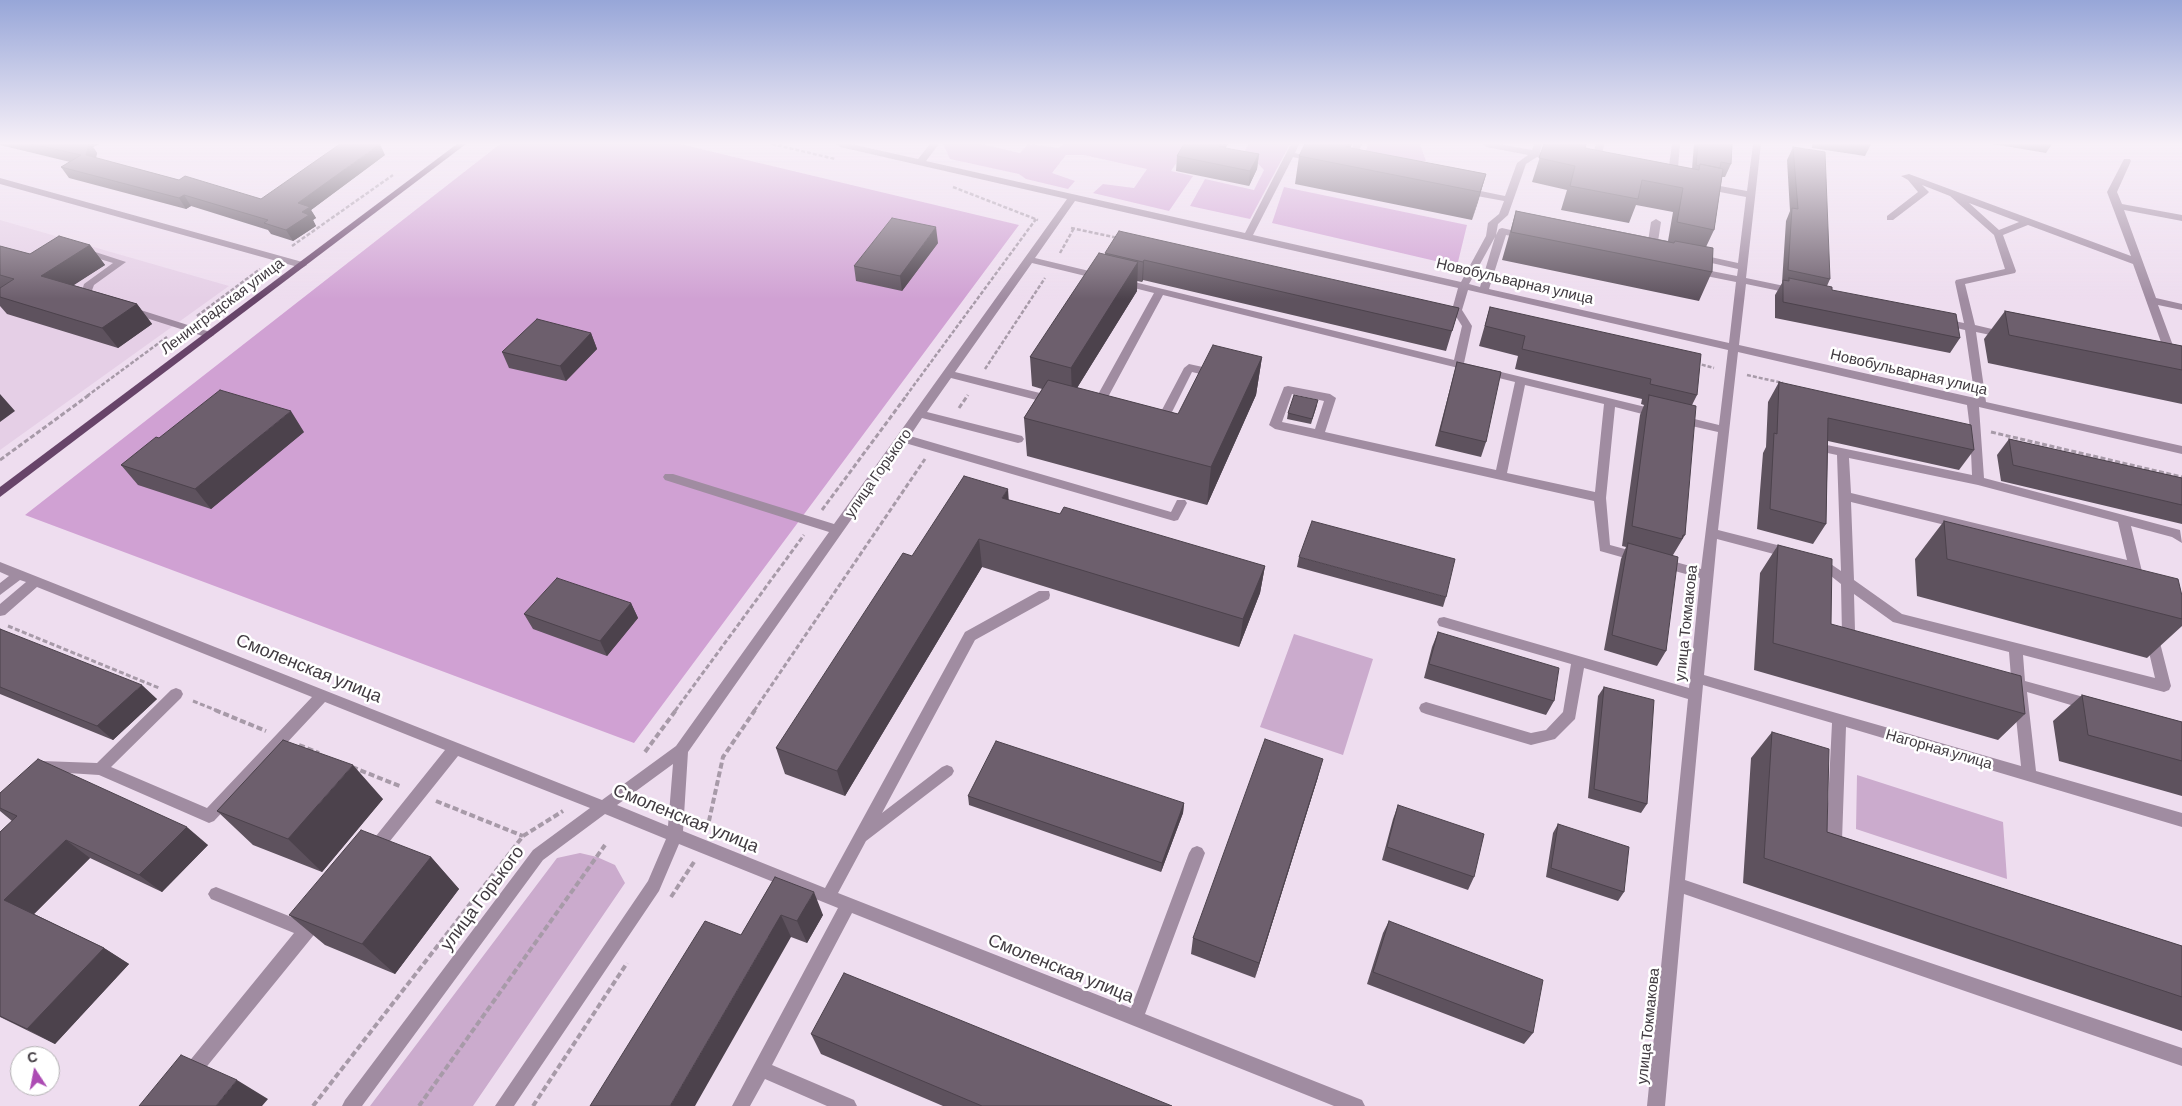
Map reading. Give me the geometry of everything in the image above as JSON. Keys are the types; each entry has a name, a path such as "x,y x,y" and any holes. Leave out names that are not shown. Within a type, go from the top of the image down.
{"main road":[{"name":"Ленинградская улица","path":"0,493 394,196"}],"street":[{"path":"53,196 302,265"},
{"name":"Новобульварная улица","path":"1074,196 2182,450"},
{"name":"улица Горького","path":"351,1106 538,855 681,750 1074,196"},
{"path":"1248,236 1268,196"},
{"path":"1488,196 1509,200"},
{"path":"1458,364 1467,326 1457,310 1464,285 1490,236 1493,223 1503,215 1511,196"},
{"name":"улица Токмакова","path":"1656,1106 1707,575 1752,196"},
{"path":"1890,218 1919,196"},
{"path":"1955,196 1998,234 2011,271 1960,282 1970,328 1976,402 1978,481"},
{"path":"1957,196 2138,262"},
{"path":"2114,196 2175,371"},
{"path":"2118,206 2182,218"},
{"path":"1484,290 1502,231 1532,232 1497,220"},
{"path":"1652,248 1656,222"},
{"path":"1998,234 2028,222"},
{"path":"71,248 121,262 88,284 86,294 209,335"},
{"path":"1689,256 1744,267"},
{"path":"1030,259 1724,430"},
{"path":"1685,268 1809,294"},
{"path":"1095,411 1160,292"},
{"path":"2151,300 2182,307"},
{"path":"1932,320 2017,337"},
{"path":"1150,425 1159,427 1189,368 1225,376"},
{"path":"948,374 1068,404"},
{"path":"1501,475 1521,379"},
{"path":"1318,434 1330,398 1288,390 1275,425 1600,498"},
{"path":"1610,401 1600,498 1604,548 1707,575"},
{"path":"920,414 1018,439"},
{"path":"902,438 1174,517 1181,503"},
{"path":"1822,448 1978,481 2176,533 2182,538"},
{"path":"1843,453 1849,635 1868,640"},
{"path":"669,477 838,530"},
{"path":"1845,496 2135,567"},
{"path":"2124,520 2142,594"},
{"path":"1712,533 1817,561 1898,618 2164,686 2148,622"},
{"name":"Смоленская улица","path":"0,567 1356,1106"},
{"path":"0,590 19,574"},
{"path":"0,611 36,581"},
{"path":"828,897 970,636 1044,596"},
{"path":"1444,622 1695,695"},
{"path":"2015,648 2029,775"},
{"path":"1426,708 1531,739 1550,735 1570,716 1578,661"},
{"path":"1991,677 2106,708"},
{"name":"Нагорная улица","path":"1697,678 2182,820"},
{"path":"100,769 176,694"},
{"path":"31,773 37,767 100,769 208,816 323,694"},
{"path":"1839,720 1834,844 1853,850"},
{"path":"363,862 456,748"},
{"path":"504,1106 654,886 675,835 681,750"},
{"path":"860,838 947,771"},
{"path":"1136,1019 1197,853"},
{"path":"1678,885 2182,1057"},
{"path":"216,894 307,931"},
{"path":"741,1106 848,905"},
{"path":"182,1083 325,908"},
{"path":"761,1069 848,1106"}],"path":[{"path":"0,460 276,257 363,196"},
{"path":"642,756 1036,219"},
{"path":"950,421 1053,265 1074,228"},
{"path":"670,898 703,848 723,758 933,448"},
{"path":"0,623 328,756"},
{"path":"346,764 523,836"},
{"path":"313,1106 523,836 584,798"},
{"path":"419,1106 605,845"},
{"path":"533,1106 632,956"}],"shaded area":[{"path":"434,196 896,196 1019,225 634,743 25,515"},
{"path":"1104,196 1180,196 1169,211"},
{"path":"1196,196 1262,196 1250,219 1190,206"},
{"path":"1281,196 1325,196 1467,225 1457,266 1272,223"},
{"path":"0,220 229,286 0,450"},
{"path":"1294,634 1373,659 1343,755 1260,727"},
{"path":"1857,775 2003,822 2007,879 1856,829"},
{"path":"580,853 597,857 615,865 625,883 473,1106 370,1106 557,858"}],"building":[{"path":"186,196 250,196 261,199 266,196 308,196 298,203 310,207 302,212 309,215 286,230 264,223 268,220"},
{"path":"1620,196 1639,196 1638,199"},
{"path":"1682,196 1719,196 1714,230 1677,222"},
{"path":"1797,196 1827,196 1830,279 1788,270 1792,208 1798,209"},
{"path":"1516,211 1674,243 1675,241 1713,248 1712,272 1511,232"},
{"path":"892,218 936,227 900,276 854,266"},
{"path":"1119,231 1459,308 1452,331 1144,260 1143,262 1105,253"},
{"path":"59,236 90,245 41,276 137,304 102,328 0,297 0,288 14,279 0,275 0,246 30,254"},
{"path":"1099,253 1138,262 1071,368 1030,357"},
{"path":"1789,278 1832,287 1832,290 1956,314 1960,338 1783,302 1783,280 1789,281"},
{"path":"1490,307 1701,354 1697,395 1650,384 1651,379 1522,349 1525,336 1485,326"},
{"path":"2005,311 2182,346 2182,370 2009,335"},
{"path":"537,319 591,333 560,366 502,352"},
{"path":"1213,345 1262,357 1211,467 1024,418 1048,380 1178,414"},
{"path":"1457,362 1501,372 1486,442 1440,431"},
{"path":"1779,382 1971,425 1974,450 1828,418 1826,524 1770,509 1774,433 1777,434"},
{"path":"220,390 291,411 195,489 121,465 156,437 159,438"},
{"path":"1294,395 1318,400 1312,419 1288,413"},
{"path":"1649,395 1696,406 1685,535 1683,535 1682,539 1632,526"},
{"path":"2009,439 2182,478 2182,505 2013,465"},
{"path":"964,476 1008,489 1002,498 1060,514 1064,507 1265,566 1243,619 979,539 837,771 776,748 903,553 912,556"},
{"path":"1312,521 1455,559 1446,597 1299,557"},
{"path":"1944,521 2178,579 2182,596 2182,619 1947,559"},
{"path":"1628,543 1678,557 1666,651 1612,635"},
{"path":"1778,545 1832,559 1831,624 2021,676 2025,714 1773,643"},
{"path":"557,578 631,603 600,641 524,614"},
{"path":"0,629 142,685 97,726 0,687"},
{"path":"1438,632 1559,668 1554,701 1429,664"},
{"path":"1604,687 1654,700 1647,804 1594,789"},
{"path":"2082,695 2182,722 2182,761 2088,735"},
{"path":"1772,732 1829,749 1827,832 2182,946 2182,997 1764,858"},
{"path":"1265,739 1323,759 1259,963 1193,938"},
{"path":"283,740 353,765 288,839 217,811"},
{"path":"996,741 1184,803 1162,863 968,796"},
{"path":"38,759 187,827 139,875 66,840 4,900 104,948 27,1029 0,1016 0,832 17,816 0,808 0,793"},
{"path":"1398,805 1484,834 1474,877 1387,847"},
{"path":"1558,824 1629,847 1624,892 1551,868"},
{"path":"361,830 431,857 362,944 289,915"},
{"path":"775,877 814,892 797,921 781,915 670,1106 590,1106 705,921 741,935"},
{"path":"1389,921 1543,980 1533,1033 1373,972"},
{"path":"844,973 1172,1106 982,1106 811,1034"},
{"path":"181,1055 237,1080 216,1106 139,1106"}]}
